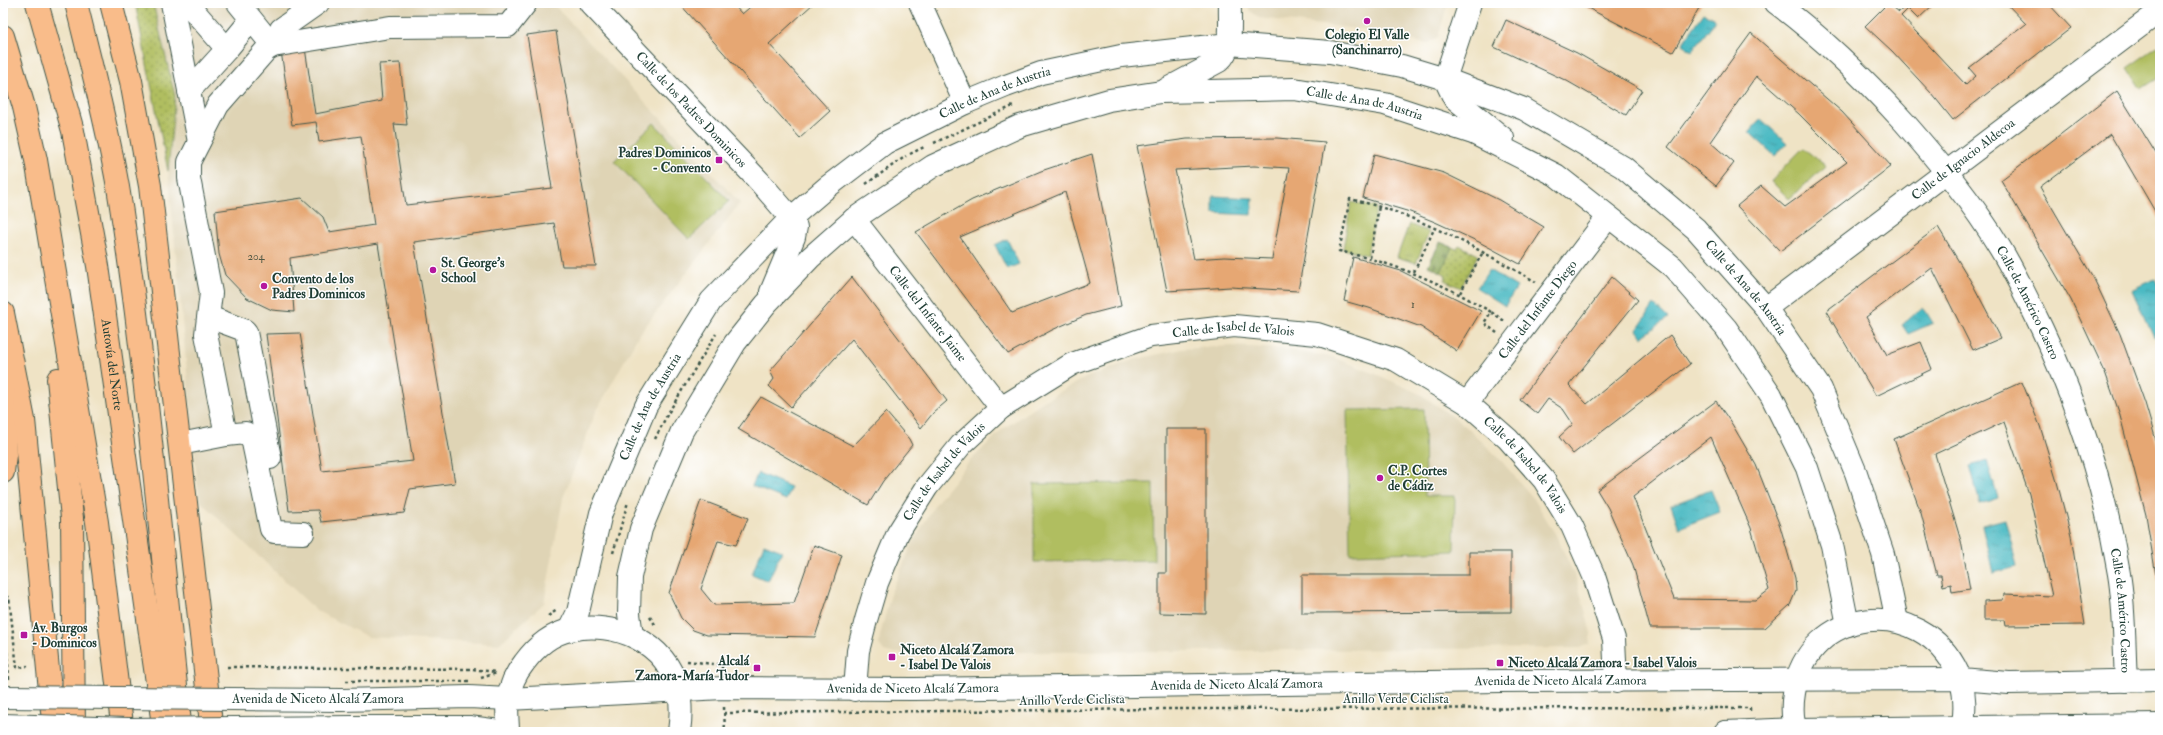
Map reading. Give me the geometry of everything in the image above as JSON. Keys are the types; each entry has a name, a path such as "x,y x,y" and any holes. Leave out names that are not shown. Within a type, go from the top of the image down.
{"highway":[{"name":"Autovía del Norte","path":"37,3 73,131 98,266 164,732"},
{"path":"76,3 96,82 118,187 144,380 181,732"},
{"path":"111,3 131,81 149,179 212,732"},
{"path":"3,36 24,106 36,160 97,522 125,731"},
{"path":"36,160 34,242 62,398 72,518 74,732"},
{"path":"3,313 24,420 54,732"},
{"path":"167,332 168,424 171,477 193,732"},
{"path":"3,387 5,455 3,472"}],"street":[{"path":"172,3 199,142"},
{"path":"187,3 228,49"},
{"path":"226,435 206,334 211,293 202,252 189,162 218,105 277,38 318,3"},
{"path":"189,91 228,49 244,11 277,38 390,27 508,26 526,3"},
{"name":"Calle de los Padres Dominicos","path":"590,3 759,181 791,218"},
{"path":"920,3 965,103"},
{"path":"1229,44 1230,3"},
{"path":"1445,79 1470,3"},
{"name":"Calle de Américo Castro","path":"1776,3 1830,48 1878,93 1947,172 1997,242 2011,268 2062,373 2085,432 2109,524 2119,576 2126,681"},
{"name":"Calle de Ignacio Aldecoa","path":"1766,308 2160,11"},
{"name":"Calle de Ana de Austria","path":"569,630 578,612 601,513 646,406 711,300 791,218 826,188 885,143 965,103 1041,73 1121,56 1229,44 1330,52 1402,66 1445,79 1524,109 1623,167 1696,229 1766,308 1821,389 1856,473 1883,554 1897,621"},
{"name":"Calle de Ana de Austria","path":"1162,92 1219,61 1225,56 1229,44"},
{"name":"Calle de Ana de Austria","path":"1445,79 1454,98 1500,136 1556,175 1673,267 1726,328 1771,395 1807,468 1832,545 1848,625"},
{"name":"Calle de Ana de Austria","path":"632,635 629,614 630,577 641,529 682,430 734,343 766,304 811,257 854,220 934,166 1020,126 1110,100 1162,92 1294,89 1385,104 1473,133 1556,175"},
{"name":"Calle del Infante Diego","path":"1467,403 1608,217"},
{"name":"Calle de Ana de Austria","path":"766,304 794,237 796,227 791,218"},
{"name":"Calle del Infante Jaime","path":"854,220 1001,408"},
{"path":"180,444 246,432 252,438 270,526 274,532 294,532 247,335 244,330 208,317"},
{"name":"Calle de Isabel de Valois","path":"855,690 858,651 866,620 877,583 898,533 932,481 961,445 1001,408 1072,364 1151,336 1234,326 1317,334 1396,360 1467,403 1508,439 1538,474 1572,526 1594,576 1614,639 1616,682"},
{"path":"1796,731 1792,705 1796,681 1807,657 1825,637 1848,625 1872,619 1897,621 1918,628 1937,641 1951,659 1961,679 1965,704 1960,730"},
{"path":"3,725 125,731 353,726 507,732 508,699 516,674 534,650 554,636 569,630 600,627 632,635 644,642 660,656 671,672 678,689 682,714 679,732"},
{"name":"Avenida de Niceto Alcalá Zamora","path":"6,689 129,699 341,700 469,697 508,699 678,689 855,690 1500,681 1616,682 1961,679 2008,683 2160,680"},
{"path":"1726,732 2127,729 2160,725"}],"path":[{"path":"1508,323 1460,293 1414,272 1370,258 1339,252 1350,199 1379,206 1435,227 1538,283"},
{"path":"1370,258 1379,206"},
{"path":"1414,272 1435,227"},
{"path":"1460,293 1483,252"},
{"path":"1491,312 1484,323 1499,334"},
{"path":"6,689 3,598 9,597 17,668 28,666"},
{"path":"646,610 658,631"},
{"path":"683,656 688,661 722,665"},
{"path":"227,667 472,669 497,673"},
{"name":"Anillo Verde Ciclista","path":"724,732 724,713 1172,709 1750,708 1750,732"}],"shaded area":[{"name":"St. George's School","path":"153,3 552,3 740,203 638,336 595,414 563,498 544,603 499,644 368,637 317,611 199,500 168,171 175,96"},
{"name":"Colegio El Valle (Sanchinarro)","path":"1249,3 1448,3 1438,37 1427,44 1367,30 1259,18 1249,10"},
{"path":"1231,346 1282,349 1332,357 1376,374 1422,395 1464,425 1498,457 1534,499 1556,535 1577,581 1591,633 1589,644 1579,648 891,653 884,651 879,644 880,635 892,590 912,544 936,503 970,461 1003,429 1042,402 1087,377 1133,360 1182,349"}],"green space":[{"path":"135,3 153,3 175,96 168,171"},
{"path":"2160,45 2160,77 2141,89 2127,68"},
{"path":"654,123 729,201 689,239 614,161"},
{"path":"1803,148 1826,166 1789,199 1771,181"},
{"path":"1351,202 1377,207 1367,255 1343,249"},
{"path":"1409,224 1429,232 1416,263 1397,257"},
{"path":"1440,242 1452,247 1441,272 1428,266"},
{"path":"1459,245 1478,255 1461,288 1444,280 1446,275 1441,272 1452,247 1456,249"},
{"path":"1424,409 1425,496 1455,496 1454,551 1350,554 1347,410"},
{"path":"1153,483 1154,560 1034,562 1034,484"}],"water":[{"path":"1704,13 1716,20 1692,51 1682,44"},
{"path":"1761,119 1787,143 1775,156 1749,132"},
{"path":"1213,196 1253,198 1252,215 1213,213"},
{"path":"1007,239 1019,264 1007,269 995,245"},
{"path":"1489,270 1517,287 1505,306 1477,288"},
{"path":"2155,279 2160,289 2160,334 2153,337 2132,290"},
{"path":"1654,305 1668,318 1642,337 1637,330"},
{"path":"1923,307 1933,323 1908,334 1902,325"},
{"path":"1987,461 1998,498 1980,504 1970,466"},
{"path":"758,473 791,487 786,500 752,486"},
{"path":"1711,490 1720,512 1679,528 1671,505"},
{"path":"2005,519 2017,567 1993,573 1982,525"},
{"path":"764,544 782,551 768,581 752,574"}],"building":[{"path":"679,3 732,3 742,14 755,3 814,3 769,44 830,111 800,138"},
{"path":"1578,3 1702,3 1673,52"},
{"path":"1888,3 1899,12 1906,6 1903,3 1935,3 1918,19 1908,9 1901,16 1966,85 1976,76 1969,68 2026,24 2006,3 2048,3 2071,28 1953,120 1932,94 1892,51 1865,26"},
{"path":"1506,20 1577,53 1642,90 1626,115 1567,81 1494,47"},
{"name":"Convento de los Padres Dominicos","path":"556,31 596,266 562,266 554,223 414,242 455,483 410,489 404,513 321,522 318,510 289,511 266,334 300,333 322,471 413,461 378,244 290,258 294,312 272,310 247,298 225,275 219,254 215,211 302,198 323,217 329,232 374,225 361,136 319,142 316,122 292,125 281,51 305,48 315,114 382,101 379,64 400,63 407,125 394,124 406,205 552,188 527,35"},
{"path":"1751,33 1842,112 1891,166 1780,251 1737,206 1761,186 1785,207 1847,162 1799,114 1756,76 1710,142 1734,163 1716,186 1668,147"},
{"path":"2117,91 2160,160 2160,220 2110,134 2040,187 2094,279 2120,334 2145,403 2160,454 2160,600 2146,515 2119,412 2105,372 2071,300 2001,180"},
{"path":"1277,138 1325,142 1298,291 1230,287 1167,291 1137,146 1187,139","holes":["1254,166 1289,168 1272,259 1224,257 1194,259 1175,170"]},
{"path":"1092,154 1121,306 1086,315 1052,330 1008,354 916,232 972,200 1041,171","holes":["1065,192 1090,283 1012,313 960,237"]},
{"path":"1374,154 1444,173 1499,200 1544,227 1520,264 1479,242 1435,222 1410,212 1363,198"},
{"path":"1938,227 1973,285 2001,338 1973,350 1932,268 1866,317 1887,355 1921,342 1932,369 1876,396 1826,311"},
{"path":"1353,257 1401,271 1481,311 1457,351 1421,327 1369,308 1344,301"},
{"path":"852,277 947,401 933,413 921,428 852,339 791,407 769,386 774,379 770,371"},
{"path":"1612,277 1638,300 1569,385 1587,404 1670,335 1690,364 1573,454 1559,437 1573,424 1563,409 1548,399 1537,414 1520,400"},
{"path":"2022,382 2040,426 2071,536 2085,625 2005,626 2004,620 1984,620 1984,601 2003,600 2004,594 2052,596 2029,494 2004,422 1935,454 1961,541 1970,589 1952,592 1951,584 1943,586 1941,575 1937,575 1921,513 1894,439"},
{"path":"761,397 853,446 886,412 909,439 912,445 883,481 868,505 738,429"},
{"path":"1716,401 1732,424 1756,465 1780,526 1795,578 1796,591 1790,605 1765,628 1650,628 1633,565 1608,508 1597,490","holes":["1711,437 1751,528 1769,590 1756,600 1674,599 1633,497"]},
{"path":"1166,429 1206,429 1206,614 1159,613 1159,573 1166,573"},
{"path":"701,500 748,518 736,545 718,541 701,589 714,605 794,603 814,545 842,555 815,637 707,635 693,630 681,618 669,593"},
{"path":"1469,552 1511,552 1511,612 1302,613 1302,575 1469,575"}],"place":[{"name":"Colegio El Valle (Sanchinarro)","path":"1367,21"},
{"name":"Padres Dominicos - Convento","path":"719,160"},
{"name":"St. George's School","path":"433,270"},
{"name":"Convento de los Padres Dominicos","path":"264,286"},
{"name":"C.P. Cortes de Cádiz","path":"1380,478"},
{"name":"Av. Burgos - Dominicos","path":"24,635"},
{"name":"Niceto Alcalá Zamora - Isabel De Valois","path":"892,657"},
{"name":"Niceto Alcalá Zamora - Isabel Valois","path":"1500,663"},
{"name":"Alcalá Zamora-María Tudor","path":"757,668"}]}
